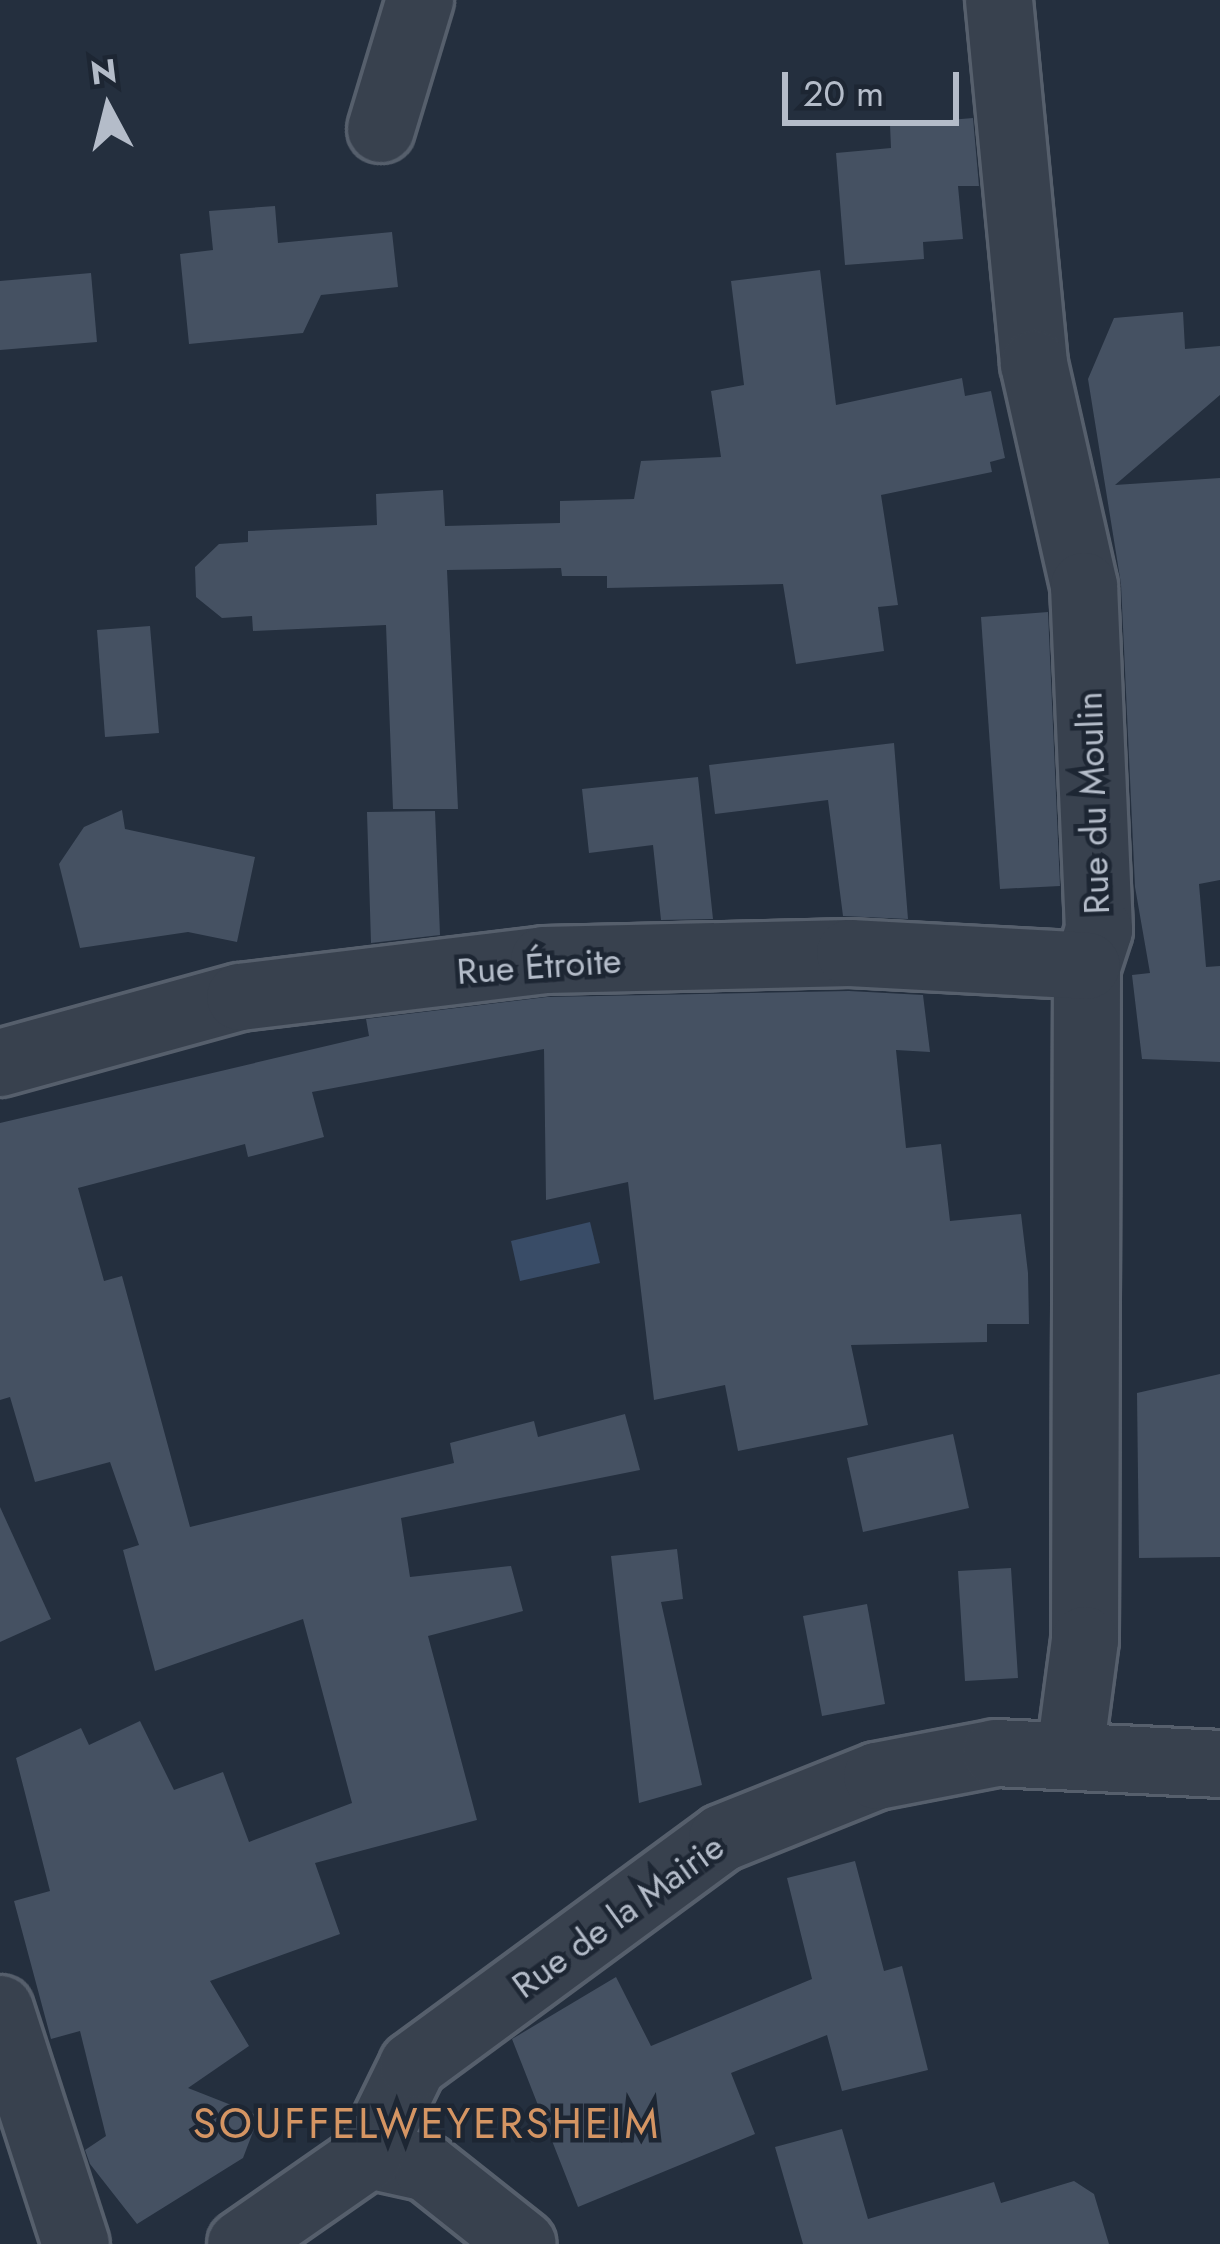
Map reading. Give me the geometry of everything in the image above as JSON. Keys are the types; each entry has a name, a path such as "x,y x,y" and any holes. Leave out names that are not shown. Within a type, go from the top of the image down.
{"street":[{"path":"381,129 421,0"},
{"name":"Rue du Moulin","path":"999,0 1034,364 1084,586 1100,930 1087,966 1085,1640 1070,1754"},
{"name":"Rue Étroite","path":"0,1063 240,998 544,960 850,953 1087,966"},
{"name":"Rue de la Mairie","path":"369,2155 413,2065 722,1838 877,1776 996,1753 1220,1764"},
{"path":"0,2009 76,2244"},
{"path":"241,2244 369,2155 427,2168 523,2244"}],"water":[{"path":"590,1222 600,1263 520,1281 511,1241"}],"building":[{"path":"973,118 979,186 958,186 963,239 923,242 924,259 845,265 836,153 891,148 890,125"},
{"path":"275,206 278,243 392,232 398,287 321,295 303,333 189,344 180,254 213,250 209,211"},
{"path":"820,270 836,405 962,378 965,396 991,391 1005,458 990,462 992,472 881,495 898,605 878,607 884,651 796,664 783,584 607,588 607,576 562,576 561,568 447,570 458,809 393,809 386,625 253,631 252,616 222,618 196,597 195,567 219,544 248,542 248,531 377,525 376,494 443,490 445,526 560,523 560,501 634,499 641,461 721,457 711,391 744,385 731,281"},
{"path":"91,273 97,342 0,350 0,281"},
{"path":"1183,312 1185,349 1220,346 1220,395 1115,485 1220,478 1220,880 1199,884 1206,967 1220,966 1220,1062 1142,1059 1132,975 1150,973 1135,887 1121,584 1088,379 1114,318"},
{"path":"1048,612 1060,886 1000,889 981,617"},
{"path":"150,626 159,733 105,737 97,630"},
{"path":"894,743 908,919 843,916 828,800 715,814 709,765"},
{"path":"698,777 713,919 661,920 653,845 589,853 582,789"},
{"path":"122,810 125,829 255,857 237,942 188,932 80,948 59,864 84,827"},
{"path":"435,811 440,935 371,943 367,812"},
{"path":"849,991 923,995 930,1052 896,1050 906,1148 941,1144 950,1221 1021,1214 1028,1273 1029,1324 987,1324 987,1342 851,1345 868,1425 738,1451 725,1385 654,1400 628,1182 546,1200 544,1049 312,1092 324,1137 248,1157 245,1144 78,1188 104,1281 122,1276 190,1527 454,1463 450,1443 534,1421 538,1437 625,1414 640,1470 401,1518 410,1577 511,1566 523,1611 428,1636 477,1820 315,1863 340,1934 210,1981 249,2046 188,2088 259,2116 243,2158 137,2224 90,2164 85,2150 106,2136 80,2031 51,2039 14,1901 50,1891 16,1758 81,1728 89,1745 140,1721 174,1790 223,1772 249,1842 352,1803 303,1619 155,1671 123,1550 139,1545 110,1462 35,1482 10,1397 0,1400 0,1123 369,1036 366,1019 547,997"},
{"path":"1220,1374 1220,1557 1139,1558 1137,1393"},
{"path":"953,1434 969,1508 863,1532 847,1458"},
{"path":"0,1507 51,1619 0,1642"},
{"path":"677,1549 683,1599 661,1602 702,1785 639,1803 611,1556"},
{"path":"1011,1568 1018,1678 965,1681 958,1571"},
{"path":"867,1604 885,1704 822,1716 803,1616"},
{"path":"855,1861 884,1971 902,1966 928,2070 842,2091 827,2035 731,2073 755,2134 578,2207 512,2039 616,1977 651,2046 812,1979 787,1878"},
{"path":"842,2129 868,2219 994,2182 1001,2203 1074,2181 1094,2194 1109,2244 803,2244 775,2147"}],"district":[{"name":"SOUFFELWEYERSHEIM","path":"427,2124"}]}
